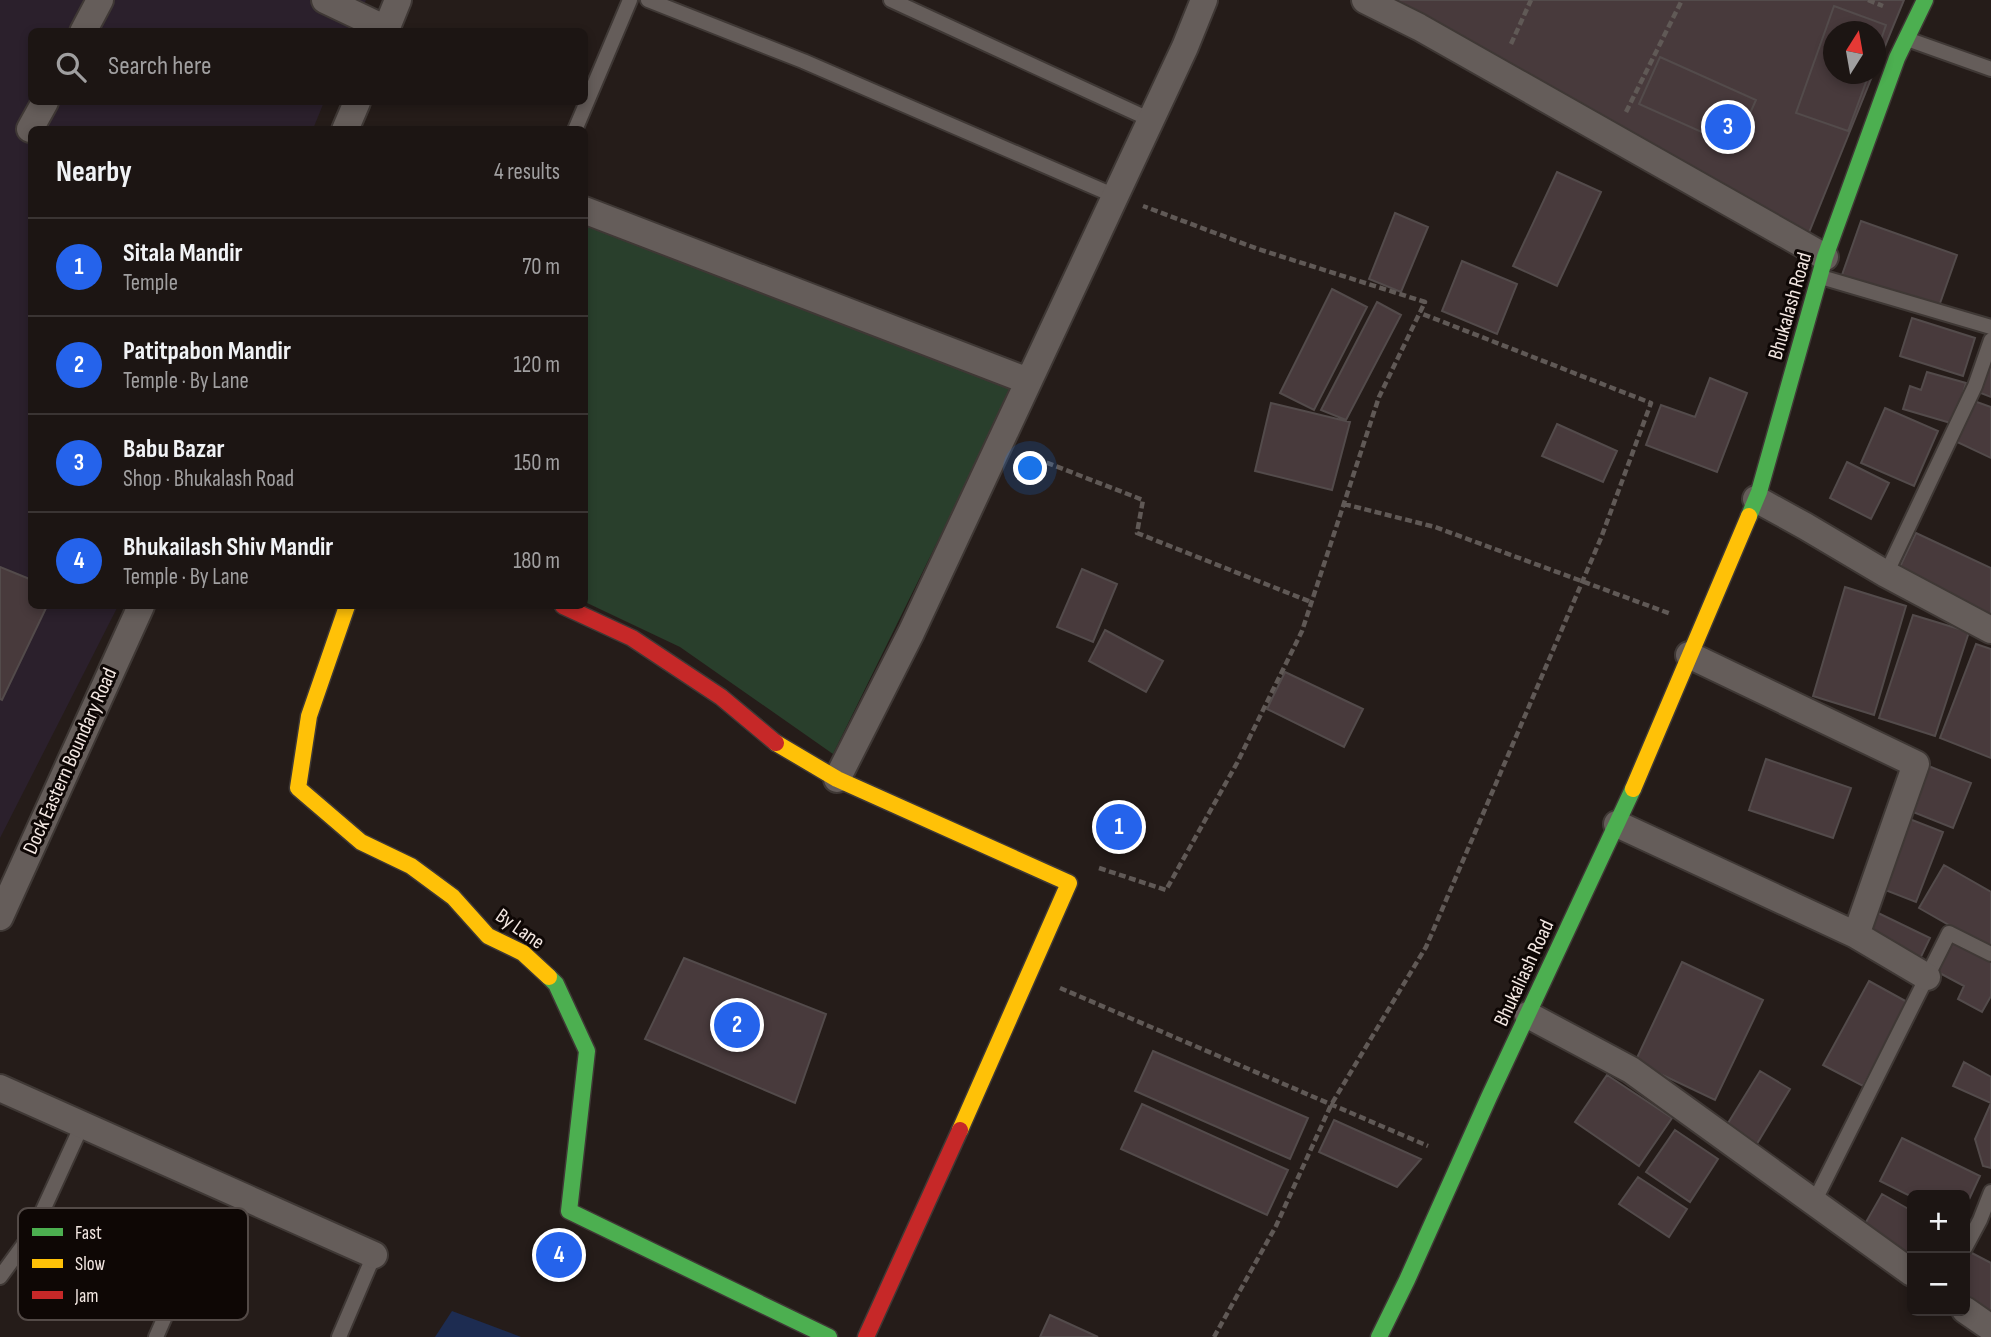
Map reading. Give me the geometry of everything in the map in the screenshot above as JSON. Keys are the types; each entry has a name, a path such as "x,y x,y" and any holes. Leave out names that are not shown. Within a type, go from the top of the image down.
{"street":[{"path":"85,28 100,0"},
{"path":"325,0 382,28"},
{"path":"387,28 398,0"},
{"path":"1365,0 1419,27 1613,138 1822,267"},
{"name":"Bhukalash Road","path":"1702,625 1756,499 1822,267 1897,58 1925,0"},
{"path":"836,779 911,633 1150,120 1201,1"},
{"path":"32,126 43,105"},
{"path":"347,126 356,105"},
{"path":"588,212 1028,381"},
{"path":"1756,499 1886,574 1991,630"},
{"name":"Dock Eastern Boundary Road","path":"0,917 140,609"},
{"name":"By Lane","path":"346,609 309,716 298,788 361,842 411,866 453,897 488,936 523,953 556,984 587,1051 569,1211 829,1337"},
{"path":"569,609 632,638 721,697 777,744 836,779 1069,883 866,1337"},
{"name":"Bhukaliash Road","path":"1379,1337 1408,1280 1617,824 1702,625"},
{"path":"1689,655 1916,764 1857,935"},
{"path":"1617,824 1857,935 1927,977"},
{"path":"1528,1015 1632,1070 1907,1269"},
{"path":"0,1088 374,1255"},
{"path":"1970,1313 1991,1328"}],"lane":[{"path":"588,100 631,0"},
{"path":"648,0 803,61 1115,196"},
{"path":"891,0 1150,120"},
{"path":"1906,39 1991,69"},
{"path":"577,126 586,105"},
{"path":"1822,267 1991,327"},
{"path":"1886,574 1975,386 1991,340"},
{"path":"1814,1202 1949,933 1991,954"},
{"path":"44,1208 82,1125"},
{"path":"1970,1239 1991,1192"},
{"path":"0,1277 18,1252"},
{"path":"339,1337 374,1255"},
{"path":"156,1337 163,1320"}],"path":[{"path":"1499,72 1531,0"},
{"path":"1613,138 1682,0"},
{"path":"1069,883 1087,863 1166,890 1237,763 1302,631 1379,397 1425,302 1258,249 1115,196"},
{"path":"1214,1337 1276,1226 1331,1105 1426,947 1601,538 1651,403 1420,313"},
{"path":"999,444 1143,500 1137,533 1311,602"},
{"path":"1344,504 1435,527 1702,625"},
{"path":"1027,973 1461,1160"}],"shaded area":[{"path":"0,0 366,0 352,28 28,28 28,105 323,105 314,126 28,126 28,609 116,609 0,838"}],"green space":[{"path":"588,224 1013,388 833,754 680,647 588,603"}],"water":[{"path":"452,1311 521,1337 435,1337"}],"building":[{"path":"1377,0 1904,0 1886,44 1886,21 1823,21 1823,84 1869,84 1808,235"},
{"path":"1834,6 1875,21 1829,21"},
{"path":"1823,37 1823,84 1865,84 1848,131 1796,113"},
{"path":"1660,57 1756,100 1735,147 1639,104"},
{"path":"1557,172 1601,192 1557,286 1513,266"},
{"path":"1395,213 1428,227 1401,292 1369,279"},
{"path":"1861,221 1957,255 1938,309 1842,275"},
{"path":"1462,261 1517,284 1497,334 1442,311"},
{"path":"1332,289 1367,307 1314,410 1280,393"},
{"path":"1377,302 1401,315 1346,420 1321,410"},
{"path":"1912,318 1975,338 1963,376 1900,356"},
{"path":"1991,360 1991,397 1978,392"},
{"path":"1927,372 1966,383 1954,424 1903,409 1910,386 1921,390"},
{"path":"1710,378 1747,393 1717,472 1646,445 1661,405 1695,417"},
{"path":"1974,401 1991,407 1991,458 1953,440"},
{"path":"1271,403 1350,422 1332,490 1255,471"},
{"path":"1885,408 1938,431 1914,486 1861,463"},
{"path":"1557,424 1617,451 1603,482 1542,456"},
{"path":"1847,462 1889,483 1871,519 1830,498"},
{"path":"1916,533 1991,568 1991,621 1896,575"},
{"path":"0,567 28,578 28,609 46,609 2,700"},
{"path":"1082,569 1117,584 1093,642 1057,627"},
{"path":"1845,587 1906,606 1874,715 1813,696"},
{"path":"1913,615 1969,632 1935,736 1879,718"},
{"path":"1105,630 1163,661 1146,692 1089,661"},
{"path":"1976,644 1991,649 1991,758 1940,738"},
{"path":"1285,672 1363,709 1344,747 1267,709"},
{"path":"1766,759 1851,788 1833,838 1749,810"},
{"path":"1926,765 1971,783 1953,828 1908,810"},
{"path":"1907,818 1943,832 1916,902 1880,888"},
{"path":"1944,865 1991,892 1991,949 1919,908"},
{"path":"1874,911 1930,938 1919,961 1863,934"},
{"path":"1952,937 1991,959 1991,996 1982,1012 1958,999 1964,986 1934,970"},
{"path":"684,958 826,1014 795,1103 645,1039"},
{"path":"1682,962 1763,1000 1715,1100 1635,1062"},
{"path":"1869,981 1909,1003 1863,1086 1823,1065"},
{"path":"1153,1051 1308,1118 1290,1159 1135,1091"},
{"path":"1964,1062 1991,1077 1991,1103 1953,1086"},
{"path":"1760,1071 1790,1089 1755,1147 1725,1128"},
{"path":"1607,1075 1672,1118 1639,1166 1575,1122"},
{"path":"1991,1103 1991,1168 1983,1166 1975,1139"},
{"path":"1142,1104 1288,1170 1267,1215 1121,1149"},
{"path":"1334,1120 1421,1159 1397,1187 1319,1152"},
{"path":"1675,1130 1718,1159 1690,1202 1646,1172"},
{"path":"1902,1138 1980,1176 1970,1197 1970,1190 1907,1190 1907,1194 1880,1181"},
{"path":"1638,1177 1687,1209 1669,1237 1619,1204"},
{"path":"1882,1194 1907,1208 1907,1254 1862,1229"},
{"path":"1970,1252 1991,1263 1991,1312 1970,1301"},
{"path":"1050,1315 1098,1337 1040,1337"}],"traffic: fast":[{"path":"1749,516 1759,492 1825,257 1897,58 1925,0"},
{"path":"1379,1337 1633,789"},
{"path":"549,977 556,984 587,1051 569,1211 829,1337"}],"traffic: slow":[{"path":"1633,789 1749,516"},
{"path":"346,609 309,716 298,788 361,842 411,866 453,897 488,936 523,953 549,977"},
{"path":"776,743 837,779 1069,883 960,1130"}],"traffic: jam":[{"path":"569,609 632,638 721,697 776,743"},
{"path":"866,1337 960,1130"}],"place":[{"name":"Babu Bazar","path":"1728,127"},
{"name":"Sitala Mandir","path":"1119,827"},
{"name":"Patitpabon Mandir","path":"737,1025"},
{"name":"Bhukailash Shiv Mandir","path":"559,1255"}]}
